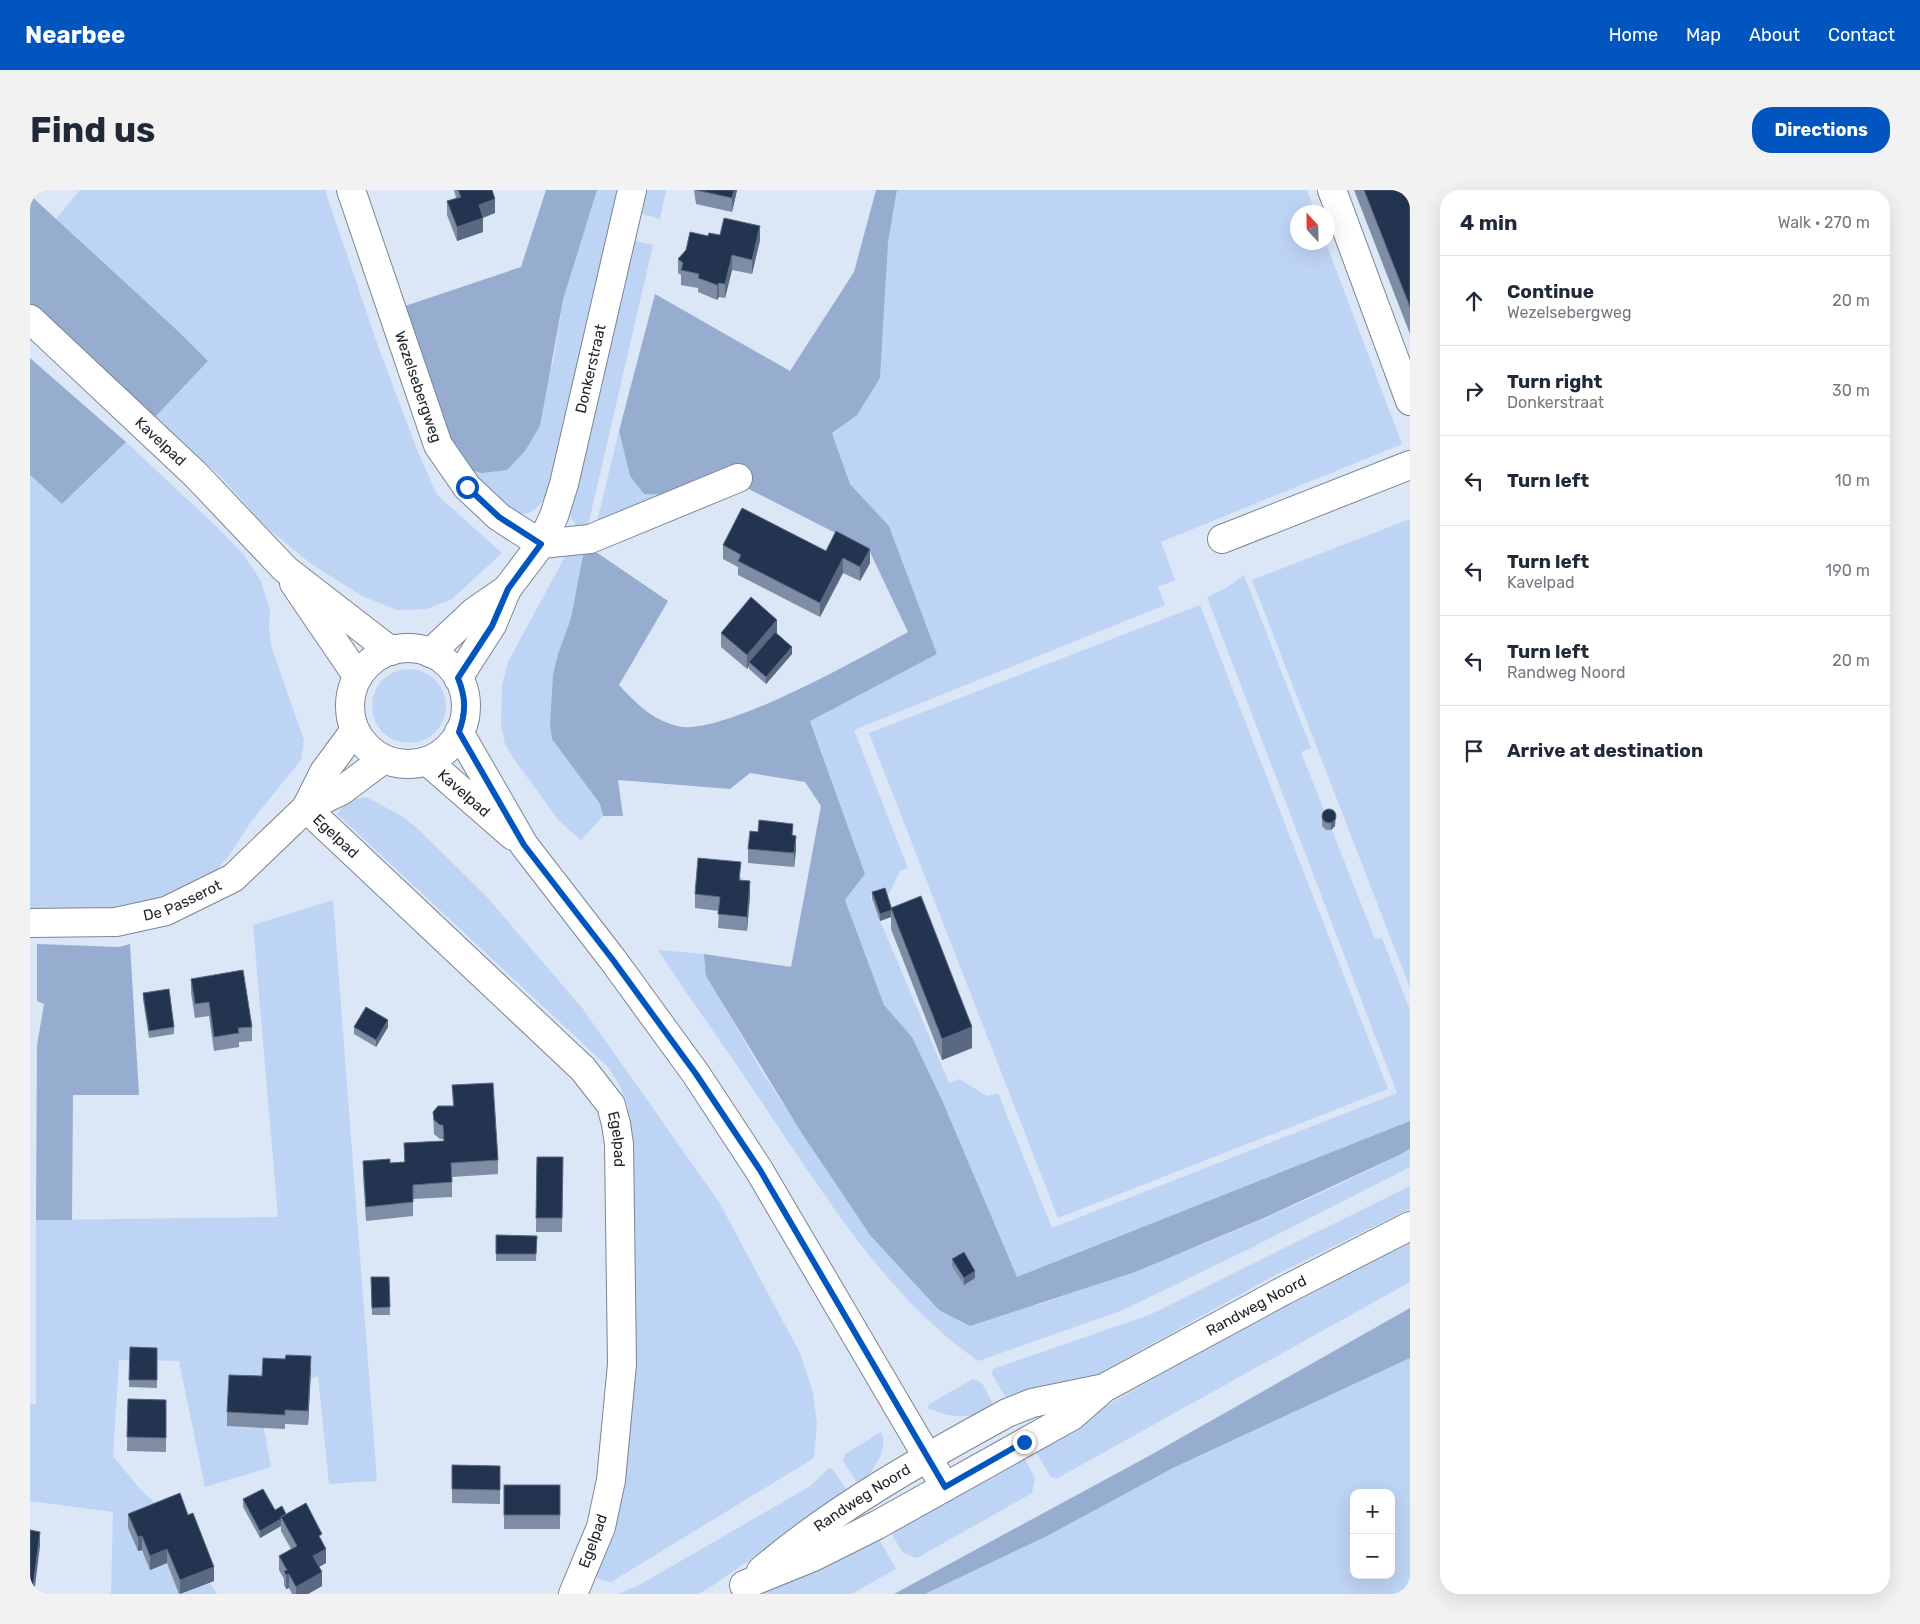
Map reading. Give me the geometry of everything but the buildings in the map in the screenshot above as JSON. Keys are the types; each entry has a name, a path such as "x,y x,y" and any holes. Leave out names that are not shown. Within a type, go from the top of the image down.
{"street":[{"name":"Wezelsebergweg","path":"351,190 438,445 467,487 499,517 541,544"},
{"name":"Donkerstraat","path":"458,678 492,626 508,589 541,544 554,516 564,484 632,190"},
{"path":"1332,190 1410,401"},
{"name":"Kavelpad","path":"30,319 196,475 285,569 391,651"},
{"path":"1222,539 1410,465"},
{"path":"541,544 590,539 738,478"},
{"name":"Kavelpad","path":"285,569 318,622 358,677"},
{"name":"Donkerstraat","path":"430,653 475,611 508,589"},
{"path":"410,648 430,653 441,659 458,678 465,696 465,714 459,732 446,750 427,761 413,764 398,763 384,759 372,752 355,730 350,703 358,677 378,656 391,651 410,648"},
{"name":"De Passerot","path":"306,808 324,772 355,730"},
{"name":"Kavelpad","path":"459,732 524,845 613,960 696,1074 760,1170 945,1487"},
{"name":"De Passerot","path":"30,923 116,922 166,911 234,878 306,808 341,791 384,759"},
{"name":"Kavelpad","path":"427,761 453,782 474,804 524,845"},
{"name":"Egelpad","path":"306,808 582,1069 611,1104 619,1144 622,1364 611,1480 601,1527 573,1594"},
{"name":"Randweg Noord","path":"736,1589 813,1558 878,1525 1072,1416 1104,1388 1283,1291 1410,1226"},
{"name":"Randweg Noord","path":"736,1589 799,1538 860,1496 927,1457 1008,1413 1032,1403 1104,1388"}],"shaded area":[{"path":"80,190 325,190 378,346 416,447 437,495 502,553 452,599 427,609 397,610 362,596 310,563 265,526 223,479 155,417 208,361 56,219"},
{"path":"546,190 597,190 563,300 540,426 525,451 507,470 482,473 466,469 456,457 399,308 521,267"},
{"path":"597,190 618,190 548,489 546,496 538,507 526,513 513,513 495,500 466,469 553,364 563,300"},
{"path":"644,190 666,190 660,219 639,213"},
{"path":"876,190 897,190 888,242 880,378 857,415 832,433 850,484 889,526 937,654 810,721 865,874 845,900 884,1005 912,1037 942,1100 1017,1277 1410,1121 1410,1149 1264,1218 1135,1272 970,1326 939,1310 870,1235 801,1132 706,976 704,954 791,967 821,806 805,782 750,773 730,789 618,780 623,816 603,816 600,804 552,739 550,724 553,674 571,618 583,555 593,550 668,601 619,685 652,715 677,726 698,726 726,720 758,708 828,675 908,632 869,550 743,486 677,495 644,494 630,476 619,431 655,294 790,371 854,272"},
{"path":"897,190 1307,190 1312,205 1290,205 1290,250 1329,250 1402,444 1161,542 1175,580 1158,587 1165,605 854,730 908,868 900,871 889,894 870,897 949,1083 959,1079 987,1096 998,1093 1052,1228 1397,1093 1207,597 1226,588 1244,575 1311,748 1301,752 1375,939 1382,938 1410,1010 1410,1121 1017,1278 942,1100 912,1037 884,1005 845,900 865,874 810,720 937,654 889,526 850,484 832,432 857,415"},
{"path":"30,195 208,361 155,417 30,306"},
{"path":"631,240 653,245 587,530 578,530 569,513"},
{"path":"30,358 126,442 62,504 30,475"},
{"path":"619,431 630,476 677,495 596,526"},
{"path":"126,442 218,528 244,555 261,581 270,610 271,646 304,740 301,760 250,823 229,856 215,871 170,897 133,913 30,918 30,475 62,504"},
{"path":"1410,519 1410,988 1252,580"},
{"path":"568,551 583,555 571,618 553,674 550,724 552,739 600,804 603,816 581,840 559,821 514,759 505,744 501,724 502,685 508,662"},
{"path":"1200,605 1388,1089 1058,1218 869,733"},
{"path":"409,669 423,672 435,680 443,692 446,706 443,720 435,732 423,740 409,743 395,740 383,732 375,720 372,706 375,692 383,680 395,672"},
{"path":"366,797 400,815 417,828 486,896 583,1009 719,1202 800,1353 813,1393 817,1424 814,1458 611,1582 598,1579 593,1573 631,1349 628,1106 620,1086 608,1067 337,814 349,800"},
{"path":"333,900 377,1481 329,1484 318,1376 257,1392 271,1467 205,1487 179,1361 119,1360 113,1456 140,1489 158,1506 217,1594 111,1594 113,1512 30,1501 30,1404 36,1404 36,1220 278,1217 253,925"},
{"path":"37,944 119,947 130,944 139,1095 73,1095 72,1220 36,1220 37,1045 44,1004 37,1001"},
{"path":"658,950 704,954 707,976 762,1072 870,1235 1037,1305 1132,1271 1273,1215 1410,1149 1410,1167 1251,1248 1123,1310 978,1361 947,1337 918,1310 891,1282 866,1251 819,1187"},
{"path":"1410,1186 1410,1209 1277,1274 1089,1379 1008,1401 992,1374 993,1369 1149,1315"},
{"path":"1410,1241 1410,1282 1056,1479 1050,1476 1033,1447 1230,1336"},
{"path":"1410,1308 1410,1358 1173,1468 1047,1536 925,1594 894,1594 1147,1457"},
{"path":"1410,1358 1410,1594 925,1594 1047,1536 1173,1468"},
{"path":"973,1379 982,1383 995,1408 970,1416 953,1416 928,1408 929,1404"},
{"path":"881,1432 883,1445 878,1460 869,1474 858,1484 843,1461 845,1454"},
{"path":"1021,1452 1035,1478 1032,1493 917,1558 903,1553 888,1528"},
{"path":"829,1468 833,1470 848,1492 709,1588 698,1594 618,1594 639,1585 809,1487"},
{"path":"876,1534 896,1569 851,1594 754,1594"}],"route":[{"path":"467,487 499,517 541,544 508,589 492,626 458,678 465,696 465,714 459,732 494,789 524,845 613,960 696,1074 760,1170 945,1487 1024,1442"}]}
